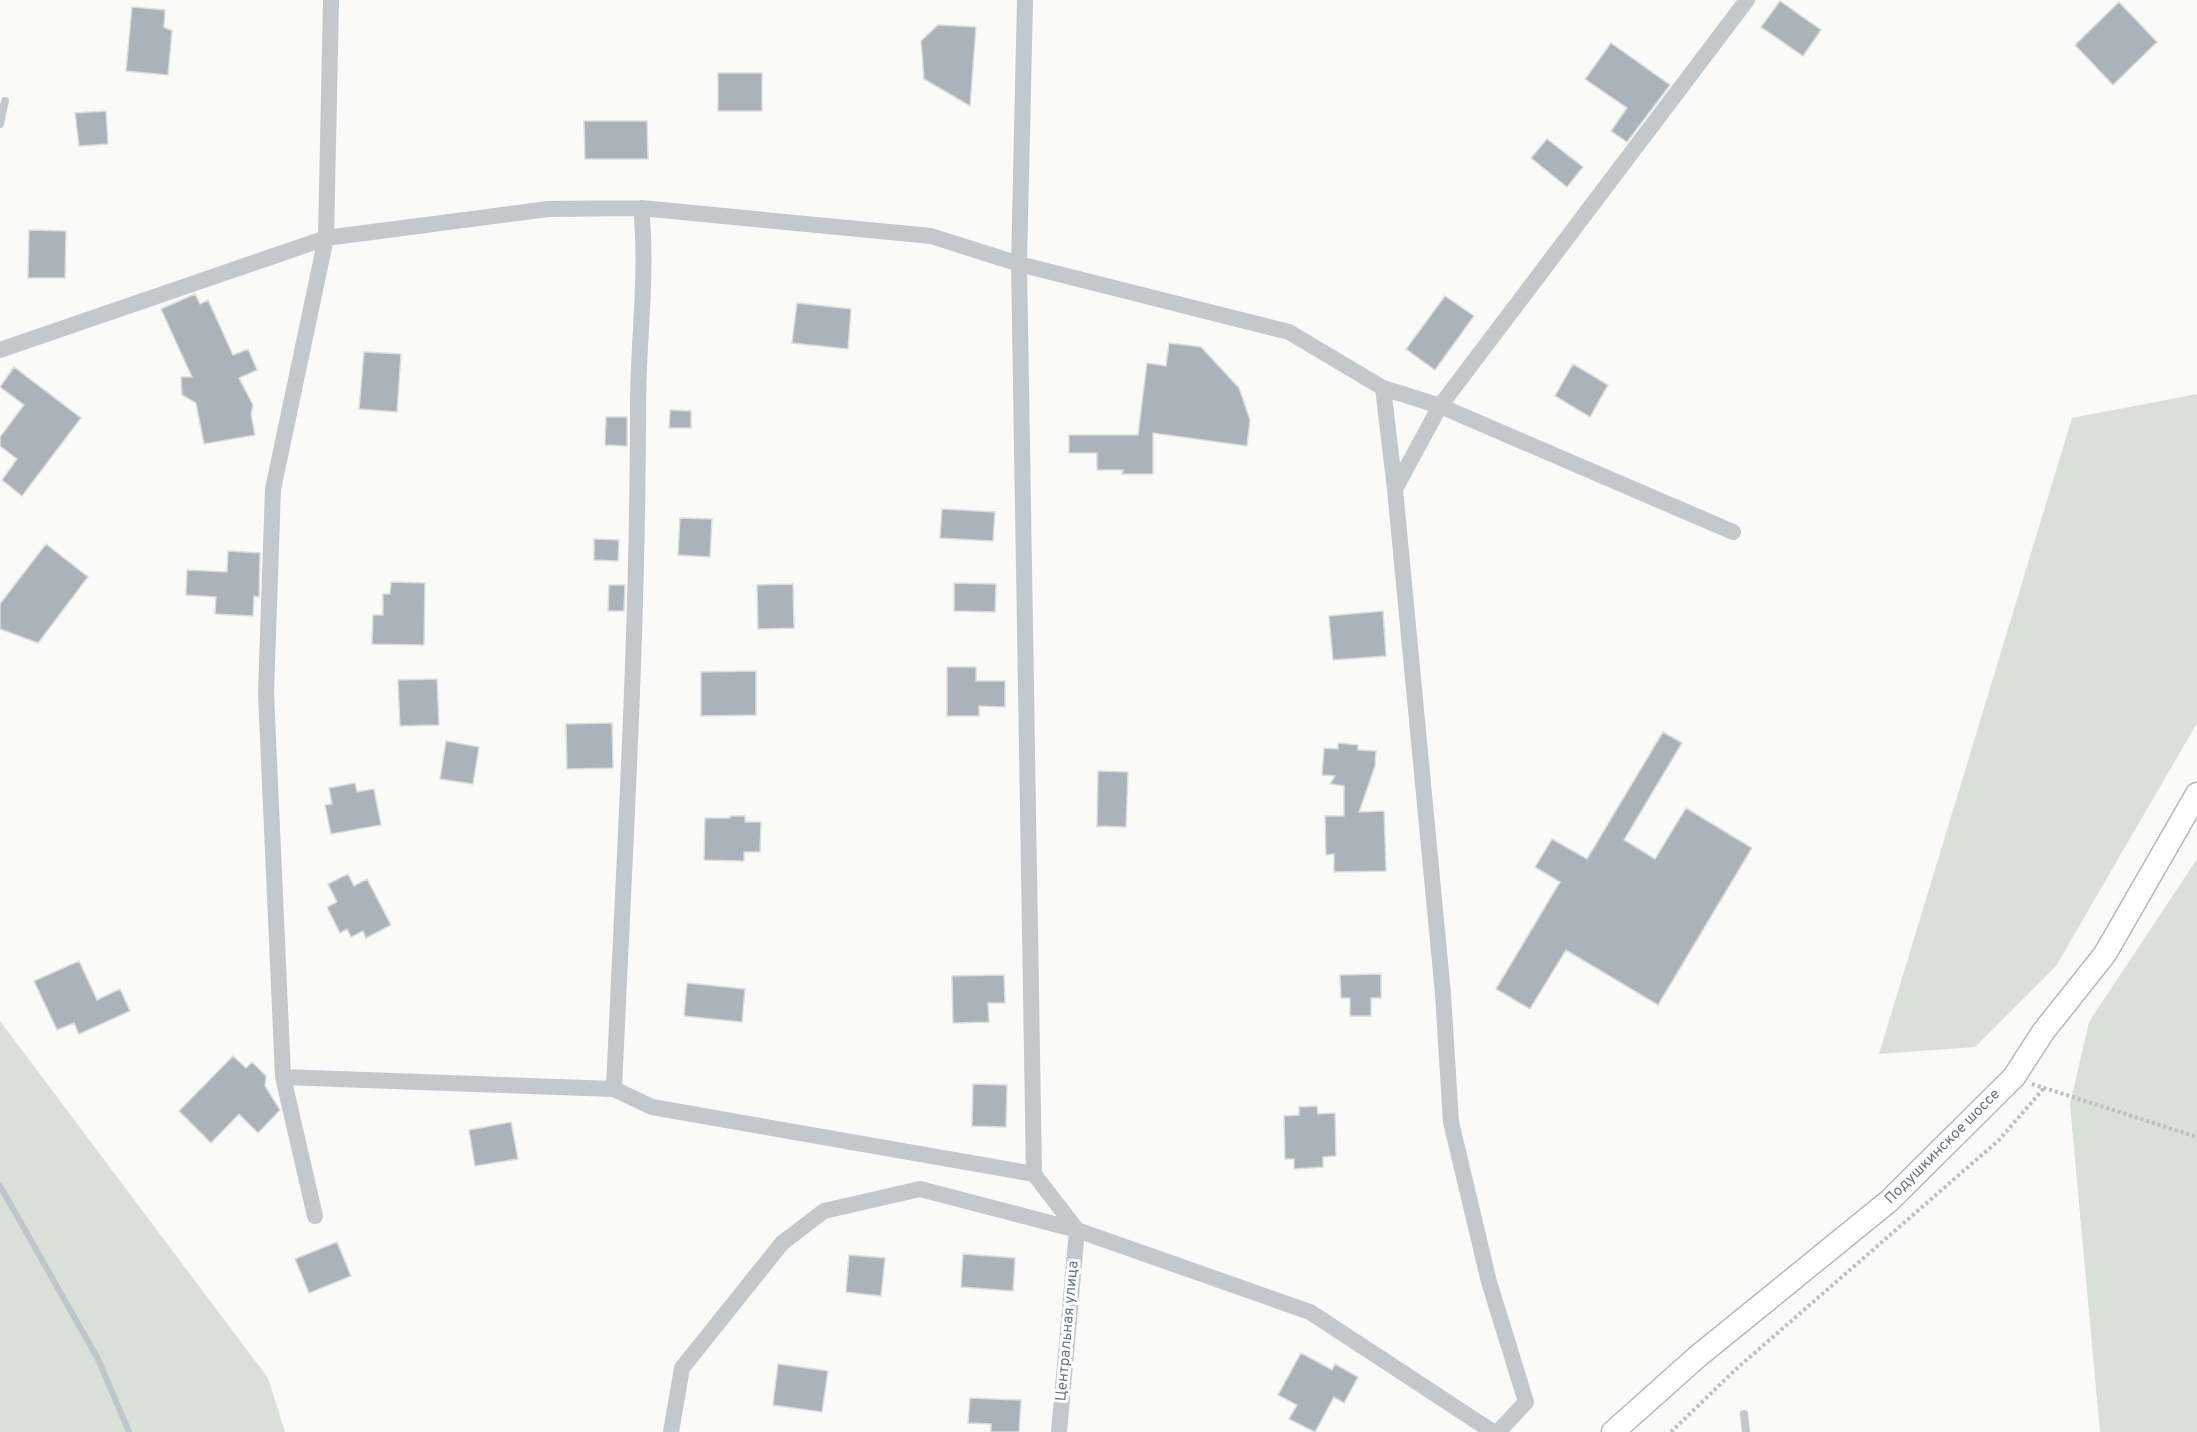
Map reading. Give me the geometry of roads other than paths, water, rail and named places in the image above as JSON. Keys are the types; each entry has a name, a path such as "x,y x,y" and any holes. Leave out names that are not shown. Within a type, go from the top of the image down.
{"main road":[{"name":"Подушкинское шоссе","path":"1613,1432 1697,1358 1889,1201 2014,1077 2043,1032 2105,954 2197,794"}],"street":[{"path":"315,1216 282,1077 266,693 273,489 326,238 331,0"},
{"path":"1025,0 1018,264 1034,1174 1077,1230"},
{"path":"1395,489 1440,406 1747,0"},
{"path":"614,1089 638,552 638,356 645,242 641,208"},
{"path":"0,350 326,238 548,209 641,208 931,236 1018,264 1289,332 1383,388 1440,406 1732,532"},
{"path":"1383,388 1395,489 1443,994 1450,1122 1489,1282 1526,1402 1498,1432"},
{"path":"282,1077 614,1089 652,1107 1034,1174"},
{"path":"671,1432 682,1368 782,1243 824,1211 920,1189 1077,1230 1310,1312 1493,1432"},
{"name":"Центральная улица","path":"1059,1432 1077,1230"}],"lane":[{"path":"0,124 5,101"},
{"path":"1744,1414 1746,1432"}],"waterway":[{"path":"0,1186 98,1359 129,1432"}]}
